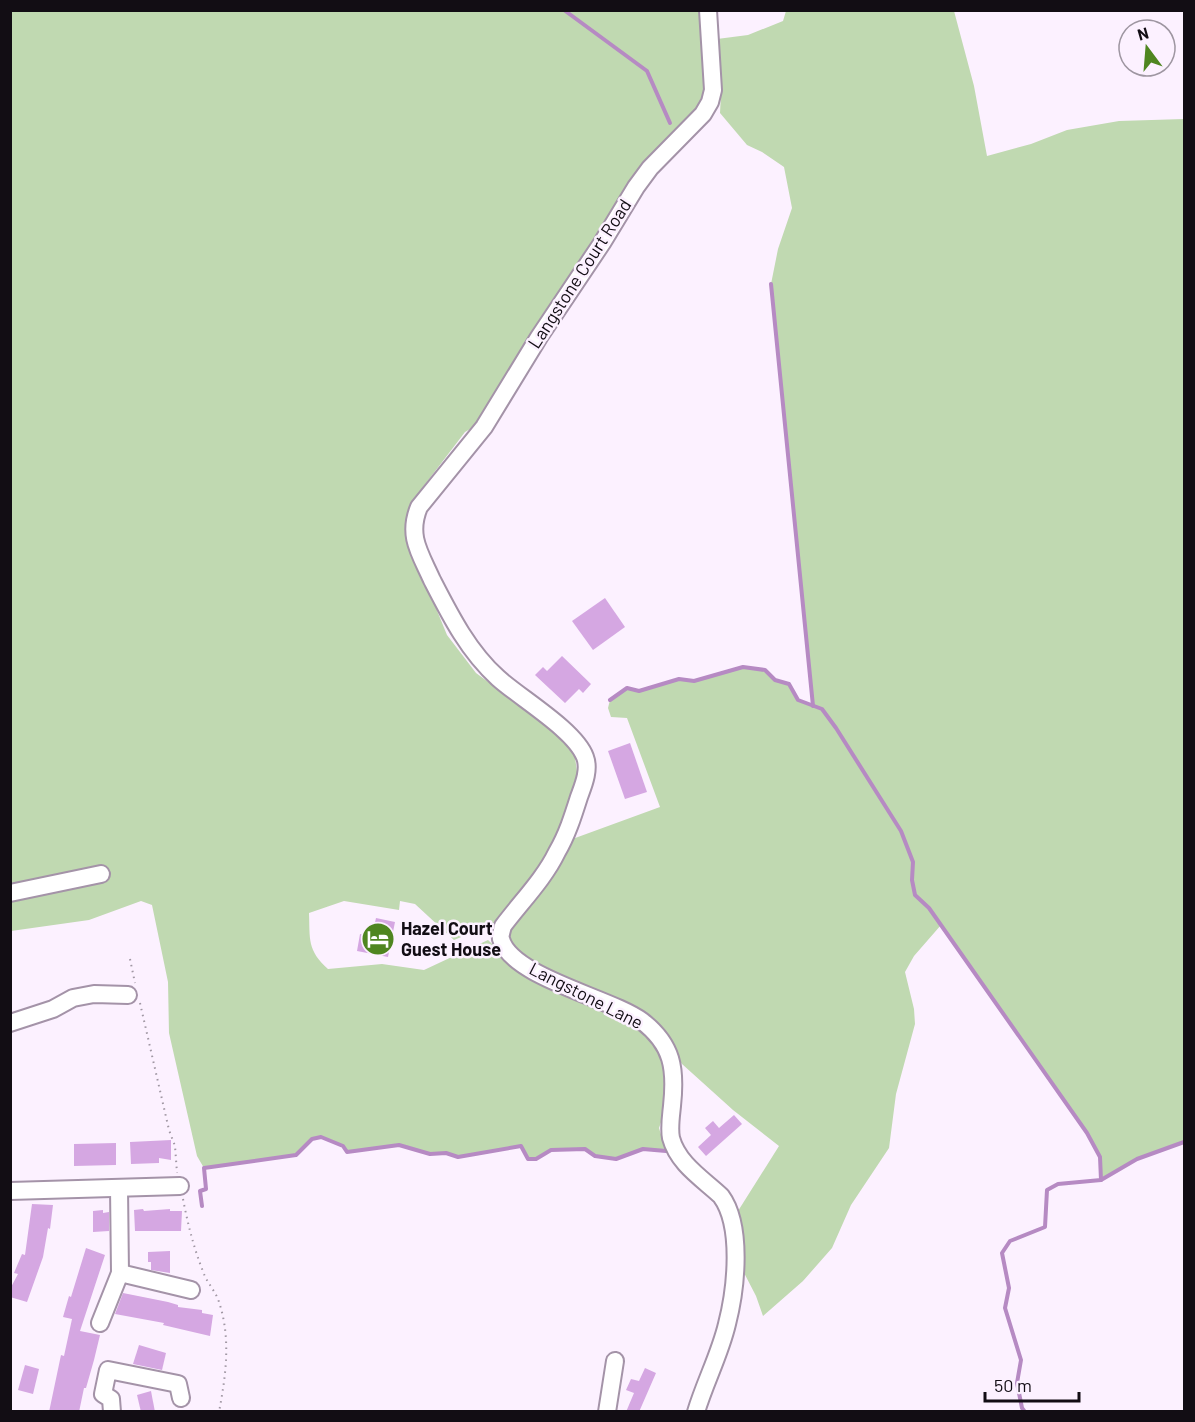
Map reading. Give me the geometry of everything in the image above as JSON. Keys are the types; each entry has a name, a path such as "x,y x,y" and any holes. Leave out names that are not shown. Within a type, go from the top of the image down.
{"street":[{"name":"Langstone Court Road","path":"412,531 419,507 484,427 539,337 603,243 636,186 650,168 703,114 710,102 713,90 708,10"},
{"name":"Langstone Lane","path":"412,531 436,588 470,647 497,678 558,724 585,758 586,778 557,854 503,926 501,938 507,950 520,963 640,1019 656,1034 667,1050 673,1065 671,1137 679,1157 727,1204 735,1234 728,1323 696,1412"},
{"path":"10,892 101,874"},
{"path":"10,1023 53,1009 73,998 94,994 128,995"},
{"path":"10,1191 180,1186"},
{"path":"100,1323 120,1273 119,1188"},
{"path":"120,1273 191,1290"},
{"path":"607,1412 615,1361"},
{"path":"112,1412 111,1399 103,1394 108,1370 178,1384 181,1398"}],"green space":[{"path":"10,11 704,11 705,103 634,176 482,422 465,432 423,487 406,519 408,540 447,635 476,673 529,712 574,750 578,779 552,851 498,922 454,940 415,904 400,901 399,910 344,901 309,913 313,950 328,969 382,964 424,970 488,940 505,956 612,1010 651,1036 664,1052 667,1105 659,1128 666,1151 643,1149 616,1159 595,1156 585,1149 551,1150 536,1159 528,1159 521,1146 458,1157 446,1153 430,1154 399,1145 347,1152 343,1146 321,1137 312,1139 296,1155 204,1168 197,1156 169,1033 168,982 152,905 141,901 89,920 11,931"},
{"path":"786,11 954,11 974,86 987,156 1031,144 1067,130 1119,121 1184,119 1184,1142 1137,1159 1101,1180 1100,1157 1087,1133 941,925 914,956 905,972 914,1009 915,1024 896,1094 889,1148 851,1205 832,1248 803,1281 763,1316 756,1296 741,1267 738,1211 779,1146 733,1110 682,1064 666,1039 522,957 509,940 510,930 567,841 660,807 627,718 611,717 608,708 610,700 627,688 639,691 679,679 694,681 743,667 765,670 775,680 789,684 798,700 813,705 771,284 778,249 792,208 784,167 747,145 720,113 717,39 748,35 783,21"}],"building":[{"path":"605,598 625,627 593,650 572,621"},
{"path":"562,656 591,684 583,693 579,689 565,703 535,675 543,667 547,671"},
{"path":"630,743 647,792 625,799 608,751"},
{"path":"376,918 395,922 388,957 357,951 360,934 372,936"},
{"path":"734,1115 742,1124 706,1156 698,1147 711,1135 705,1128 713,1121 719,1128"},
{"path":"171,1140 171,1160 159,1158 159,1163 131,1164 130,1142"},
{"path":"116,1143 116,1165 74,1166 74,1144"},
{"path":"32,1204 53,1205 43,1257 27,1302 10,1297 10,1289 18,1274 14,1273 22,1254 25,1255"},
{"path":"143,1209 144,1211 170,1209 170,1211 182,1211 181,1231 135,1231 134,1210"},
{"path":"103,1210 103,1213 109,1212 109,1231 93,1232 93,1211"},
{"path":"86,1248 105,1255 80,1331 100,1335 79,1412 49,1412 61,1355 64,1356 72,1319 63,1317"},
{"path":"170,1251 170,1273 151,1270 148,1252"},
{"path":"123,1293 168,1302 178,1307 202,1310 202,1313 213,1315 210,1336 163,1325 164,1323 115,1314"},
{"path":"139,1345 166,1353 162,1370 133,1364"},
{"path":"25,1365 39,1369 33,1394 18,1390"},
{"path":"645,1368 656,1373 639,1412 626,1412 634,1393 626,1390 631,1379 639,1381"},
{"path":"151,1391 155,1412 141,1412 137,1395"}],"waterway":[{"path":"564,10 647,71 670,123"},
{"path":"771,284 813,706"},
{"path":"610,700 627,688 639,691 679,679 694,681 743,667 765,670 775,680 789,684 798,700 822,709 901,831 913,862 912,880 915,895 929,908 1087,1133 1100,1157 1101,1180"},
{"path":"202,1206 200,1191 206,1189 204,1168 296,1155 312,1139 321,1137 343,1146 347,1152 399,1145 430,1154 446,1153 458,1157 521,1146 528,1159 536,1159 551,1150 585,1149 595,1156 616,1159 643,1149 666,1151"},
{"path":"1025,1412 1022,1408 1017,1383 1021,1360 1005,1308 1009,1288 1002,1253 1010,1241 1045,1227 1047,1190 1058,1184 1101,1180 1137,1159 1184,1142"}],"place":[{"name":"Hazel Court Guest House","path":"378,939"}]}
